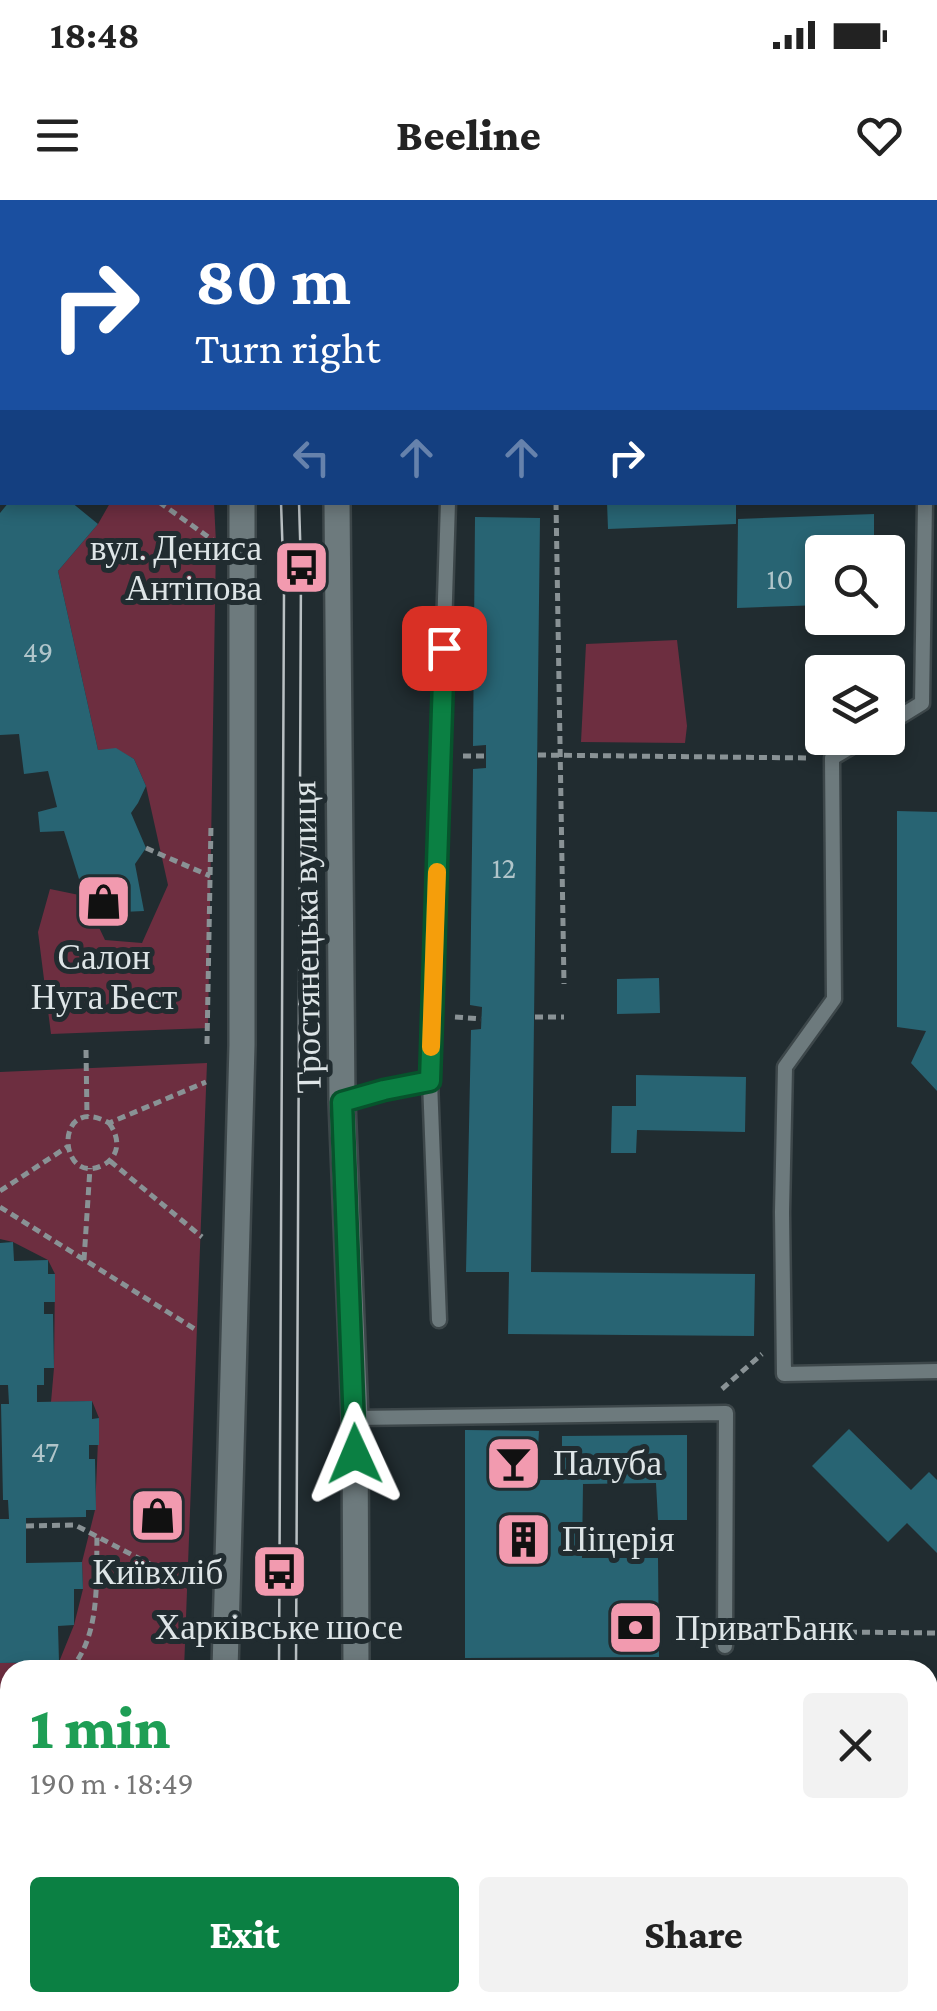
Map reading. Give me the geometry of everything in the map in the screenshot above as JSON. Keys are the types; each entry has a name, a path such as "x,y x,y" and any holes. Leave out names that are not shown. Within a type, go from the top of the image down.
{"street":[{"name":"Тростянецька вулиця","path":"225,1660 242,1045 242,505"},
{"name":"Тростянецька вулиця","path":"337,505 342,1102 354,1418 356,1660"}],"lane":[{"path":"439,1320 430,1081 448,505"},
{"path":"905,714 922,704 925,505"},
{"path":"837,755 832,758 834,999 785,1067 784,1374 937,1371"},
{"path":"342,1102 430,1081"},
{"path":"354,1418 726,1412 725,1638"}],"path":[{"path":"163,505 216,542"},
{"path":"556,505 564,984"},
{"path":"538,755 832,758"},
{"path":"146,848 210,876"},
{"path":"535,1018 564,1018"},
{"path":"86,1050 86,1116"},
{"path":"109,1122 206,1082"},
{"path":"86,1116 109,1122 118,1142 110,1161 90,1168 72,1158 67,1148 68,1134 79,1120 86,1116"},
{"path":"0,1191 67,1148"},
{"path":"110,1161 202,1237"},
{"path":"84,1260 90,1168"},
{"path":"0,1206 198,1331"},
{"path":"695,1413 784,1335"},
{"path":"26,1526 74,1525 188,1584"},
{"path":"78,1660 95,1615 97,1536"},
{"path":"725,1638 937,1633"}],"shaded area":[{"path":"109,505 214,505 208,1028 51,1034 38,932 50,889 84,896 105,940 142,943 168,885 146,786 134,759 116,749 98,750 58,571"},
{"path":"677,640 687,726 685,743 581,742 586,644"},
{"path":"207,1063 184,1660 60,1660 83,1589 82,1562 95,1510 99,1418 92,1401 51,1402 55,1274 48,1260 0,1239 0,1072"}],"building":[{"path":"7,505 75,505 98,524 58,571 98,750 116,748 134,759 146,786 131,813 146,848 135,864 144,911 100,913 94,878 79,879 64,831 40,832 38,812 57,807 48,771 24,774 19,734 0,735 0,513"},
{"path":"607,505 736,505 736,524 608,529"},
{"path":"874,514 874,535 805,535 805,606 737,608 738,519"},
{"path":"475,517 540,518 531,1272 755,1274 754,1336 508,1334 509,1272 466,1272 471,1030 481,1029 482,1007 470,1005 473,769 486,768 486,745 473,746"},
{"path":"897,811 937,812 937,1091 911,1063 926,1031 897,1027"},
{"path":"659,978 660,1013 617,1014 617,979"},
{"path":"636,1075 746,1077 745,1132 637,1130 636,1153 611,1153 612,1106 636,1106"},
{"path":"13,1242 14,1261 48,1260 48,1274 55,1274 55,1302 44,1302 44,1314 53,1314 54,1368 44,1368 44,1385 37,1385 37,1402 92,1401 92,1419 99,1418 99,1445 89,1445 89,1459 95,1459 96,1510 86,1510 86,1517 26,1518 26,1563 82,1562 83,1589 74,1589 74,1625 58,1626 59,1660 0,1660 0,1519 9,1519 8,1500 3,1500 1,1404 9,1404 8,1385 0,1385 0,1243"},
{"path":"849,1429 911,1490 929,1472 937,1480 937,1553 907,1523 888,1542 812,1466"},
{"name":"Піцерія","path":"465,1430 539,1431 536,1480 562,1480 562,1436 687,1435 687,1520 658,1520 656,1483 583,1484 582,1558 658,1558 659,1657 465,1658"},
{"name":"Київхліб","path":"173,1501 172,1531 144,1532 144,1502"}],"tram line":[{"path":"279,1660 284,590 281,505"},
{"path":"296,1660 299,505"}],"slow traffic":[{"path":"431,1047 437,872"}],"place":[{"name":"вул. Дениса Антіпова","path":"301,568"},
{"name":"Салон Нуга Бест","path":"104,901"},
{"name":"Палуба","path":"514,1463"},
{"name":"Київхліб","path":"158,1516"},
{"name":"Піцерія","path":"523,1539"},
{"name":"Харківське шосе","path":"279,1571"},
{"name":"ПриватБанк","path":"636,1628"}],"route":[{"path":"355,1454 342,1102 430,1081 444,648"}]}
